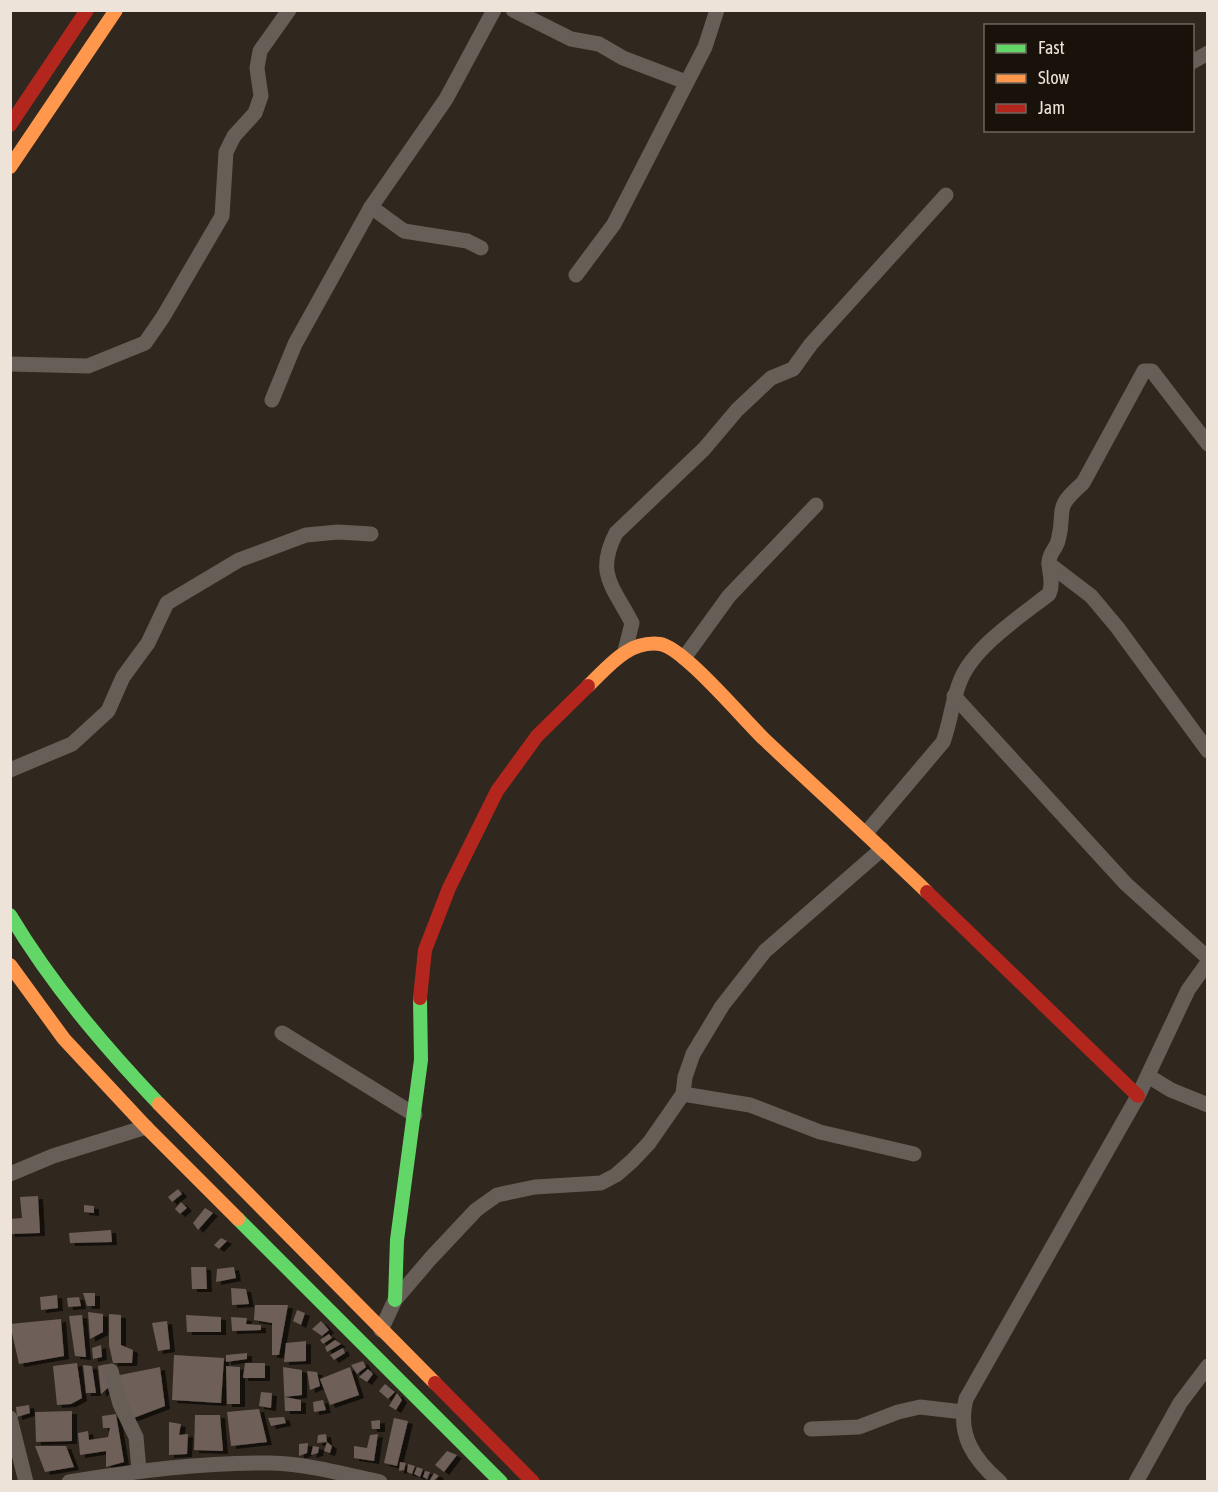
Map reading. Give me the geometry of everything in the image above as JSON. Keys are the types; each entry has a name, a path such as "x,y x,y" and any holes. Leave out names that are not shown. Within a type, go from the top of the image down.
{"street":[{"path":"10,125 87,10"},
{"path":"10,167 116,10"},
{"path":"10,364 88,366 145,343 163,317 222,216 226,152 234,136 255,113 261,96 257,68 260,51 289,10"},
{"path":"272,400 295,344 371,207 446,99 494,10"},
{"path":"513,10 571,39 599,44 623,58 686,82"},
{"path":"576,275 614,224 705,47 717,10"},
{"path":"1194,61 1208,52"},
{"path":"625,651 632,623 604,571 609,547 616,533 704,449 737,410 771,378 793,369 819,335 946,195"},
{"path":"371,207 404,231 467,241 481,248"},
{"path":"866,833 943,742 950,726 954,696 963,675 974,660 994,639 1048,594 1053,586 1049,564 1051,553 1058,540 1060,509 1069,495 1083,483 1144,371 1152,371 1208,444"},
{"path":"684,658 729,596 816,505"},
{"path":"10,770 72,744 108,711 123,677 148,643 167,603 239,560 306,535 338,532 371,534"},
{"path":"1049,564 1091,596 1117,627 1208,751"},
{"path":"395,1300 397,1240 421,1059 419,1004 425,950 449,888 497,791 531,746 625,651 645,644 662,644 684,658 764,739 866,833 1138,1096"},
{"path":"954,696 1126,884 1208,960 1188,990 1138,1096 966,1399 963,1428 974,1455 1000,1482"},
{"path":"381,1330 395,1300 468,1217 497,1195 535,1187 585,1186 601,1183 616,1175 649,1143 683,1094 685,1077 693,1054 722,1006 765,951 882,849"},
{"path":"10,915 32,953 81,1020 166,1114 533,1482"},
{"path":"10,965 64,1039 146,1127 501,1482"},
{"path":"64,1039 81,1020"},
{"path":"282,1033 415,1115"},
{"path":"1148,1076 1171,1090 1208,1105"},
{"path":"683,1094 750,1105 820,1132 914,1154"},
{"path":"10,1174 53,1156 146,1127"},
{"path":"1136,1482 1180,1403 1208,1366"},
{"path":"111,1371 120,1404 136,1437 139,1470"},
{"path":"811,1429 859,1427 898,1412 920,1407 963,1412"},
{"path":"10,1418 26,1482"},
{"path":"69,1482 139,1470 273,1463 317,1468 380,1482"}],"building":[{"path":"178,1189 182,1194 172,1202 168,1197"},
{"path":"38,1196 40,1233 10,1234 10,1219 22,1218 20,1197"},
{"path":"181,1202 187,1208 180,1214 175,1209"},
{"path":"84,1205 94,1206 94,1213 84,1212"},
{"path":"205,1208 213,1213 198,1230 193,1223"},
{"path":"111,1230 112,1242 70,1243 69,1233"},
{"path":"221,1238 227,1241 219,1249 214,1245"},
{"path":"191,1267 206,1267 207,1289 192,1289"},
{"path":"234,1267 236,1278 216,1282 217,1269"},
{"path":"231,1288 246,1289 249,1304 232,1305"},
{"path":"83,1293 95,1293 95,1306 87,1306"},
{"path":"57,1295 58,1308 41,1310 40,1297"},
{"path":"79,1297 81,1306 68,1307 67,1298"},
{"path":"255,1305 288,1305 279,1355 272,1355 272,1323 254,1320"},
{"path":"297,1310 305,1313 301,1325 293,1321"},
{"path":"88,1312 103,1314 103,1332 90,1339"},
{"path":"109,1314 121,1315 121,1345 133,1350 132,1363 113,1363 109,1345"},
{"path":"82,1315 86,1357 75,1356 69,1316"},
{"path":"186,1315 221,1317 221,1332 187,1332"},
{"path":"231,1317 247,1318 246,1324 261,1325 261,1330 232,1331"},
{"path":"61,1319 64,1356 19,1364 10,1324"},
{"path":"167,1321 170,1349 158,1351 152,1323"},
{"path":"321,1321 329,1330 322,1336 312,1329"},
{"path":"329,1334 332,1338 323,1344 320,1340"},
{"path":"335,1340 341,1344 327,1352 325,1347"},
{"path":"306,1341 306,1361 284,1362 286,1343"},
{"path":"101,1345 102,1357 93,1359 92,1348"},
{"path":"343,1348 345,1353 334,1360 330,1355"},
{"path":"247,1353 247,1359 226,1362 226,1355"},
{"path":"174,1355 224,1358 221,1403 172,1400"},
{"path":"363,1361 366,1367 357,1374 351,1365"},
{"path":"77,1363 82,1398 71,1404 57,1405 53,1366"},
{"path":"245,1363 265,1363 265,1378 243,1378"},
{"path":"107,1364 109,1387 101,1394 98,1366"},
{"path":"83,1365 92,1366 96,1393 86,1393"},
{"path":"226,1366 240,1367 240,1404 227,1404"},
{"path":"160,1367 165,1406 131,1419 115,1376"},
{"path":"283,1367 302,1370 302,1395 284,1397"},
{"path":"350,1367 359,1395 330,1405 320,1379"},
{"path":"368,1369 373,1374 367,1382 359,1377"},
{"path":"307,1371 317,1372 320,1386 310,1390"},
{"path":"385,1384 395,1392 388,1399 379,1391"},
{"path":"261,1392 272,1393 271,1408 259,1406"},
{"path":"397,1393 402,1400 396,1410 389,1406"},
{"path":"284,1397 301,1400 301,1411 285,1411"},
{"path":"323,1400 326,1410 314,1412 313,1402"},
{"path":"29,1405 30,1413 17,1417 16,1407"},
{"path":"259,1409 267,1442 231,1446 227,1412"},
{"path":"72,1411 72,1441 36,1442 35,1412"},
{"path":"116,1414 124,1462 106,1467 106,1451 80,1455 78,1433 88,1431 89,1440 108,1437 110,1428 103,1428 102,1416"},
{"path":"195,1415 220,1415 223,1451 194,1450"},
{"path":"284,1417 286,1423 271,1426 268,1418"},
{"path":"394,1418 408,1421 397,1466 384,1463"},
{"path":"380,1420 380,1429 372,1429 371,1421"},
{"path":"169,1422 181,1424 179,1435 188,1434 187,1454 169,1455"},
{"path":"326,1434 327,1442 317,1443 318,1435"},
{"path":"378,1434 374,1461 354,1458 354,1446 367,1448 370,1435"},
{"path":"327,1442 332,1446 330,1453 324,1451"},
{"path":"308,1443 307,1453 299,1456 299,1444"},
{"path":"35,1446 66,1446 74,1467 45,1472"},
{"path":"313,1446 319,1447 318,1453 311,1455"},
{"path":"447,1451 457,1455 444,1472 435,1465"},
{"path":"400,1462 406,1463 404,1470 399,1471"},
{"path":"408,1464 415,1466 412,1474 407,1472"},
{"path":"417,1467 423,1469 420,1477 414,1474"},
{"path":"425,1471 430,1472 427,1479 423,1477"},
{"path":"434,1473 439,1476 432,1482 430,1480"}],"traffic: fast":[{"path":"10,915 43,966 79,1014 159,1104"},
{"path":"395,1300 397,1240 421,1060 420,998"},
{"path":"238,1219 501,1482"}],"traffic: slow":[{"path":"10,167 116,10"},
{"path":"588,686 611,663 638,646 660,644 670,648 698,670 764,739 927,892"},
{"path":"10,965 64,1039 146,1127 238,1219"},
{"path":"159,1104 435,1383"}],"traffic: jam":[{"path":"10,125 87,10"},
{"path":"420,998 425,950 449,888 497,791 537,736 588,686"},
{"path":"927,892 1138,1096"},
{"path":"435,1383 533,1482"}]}
